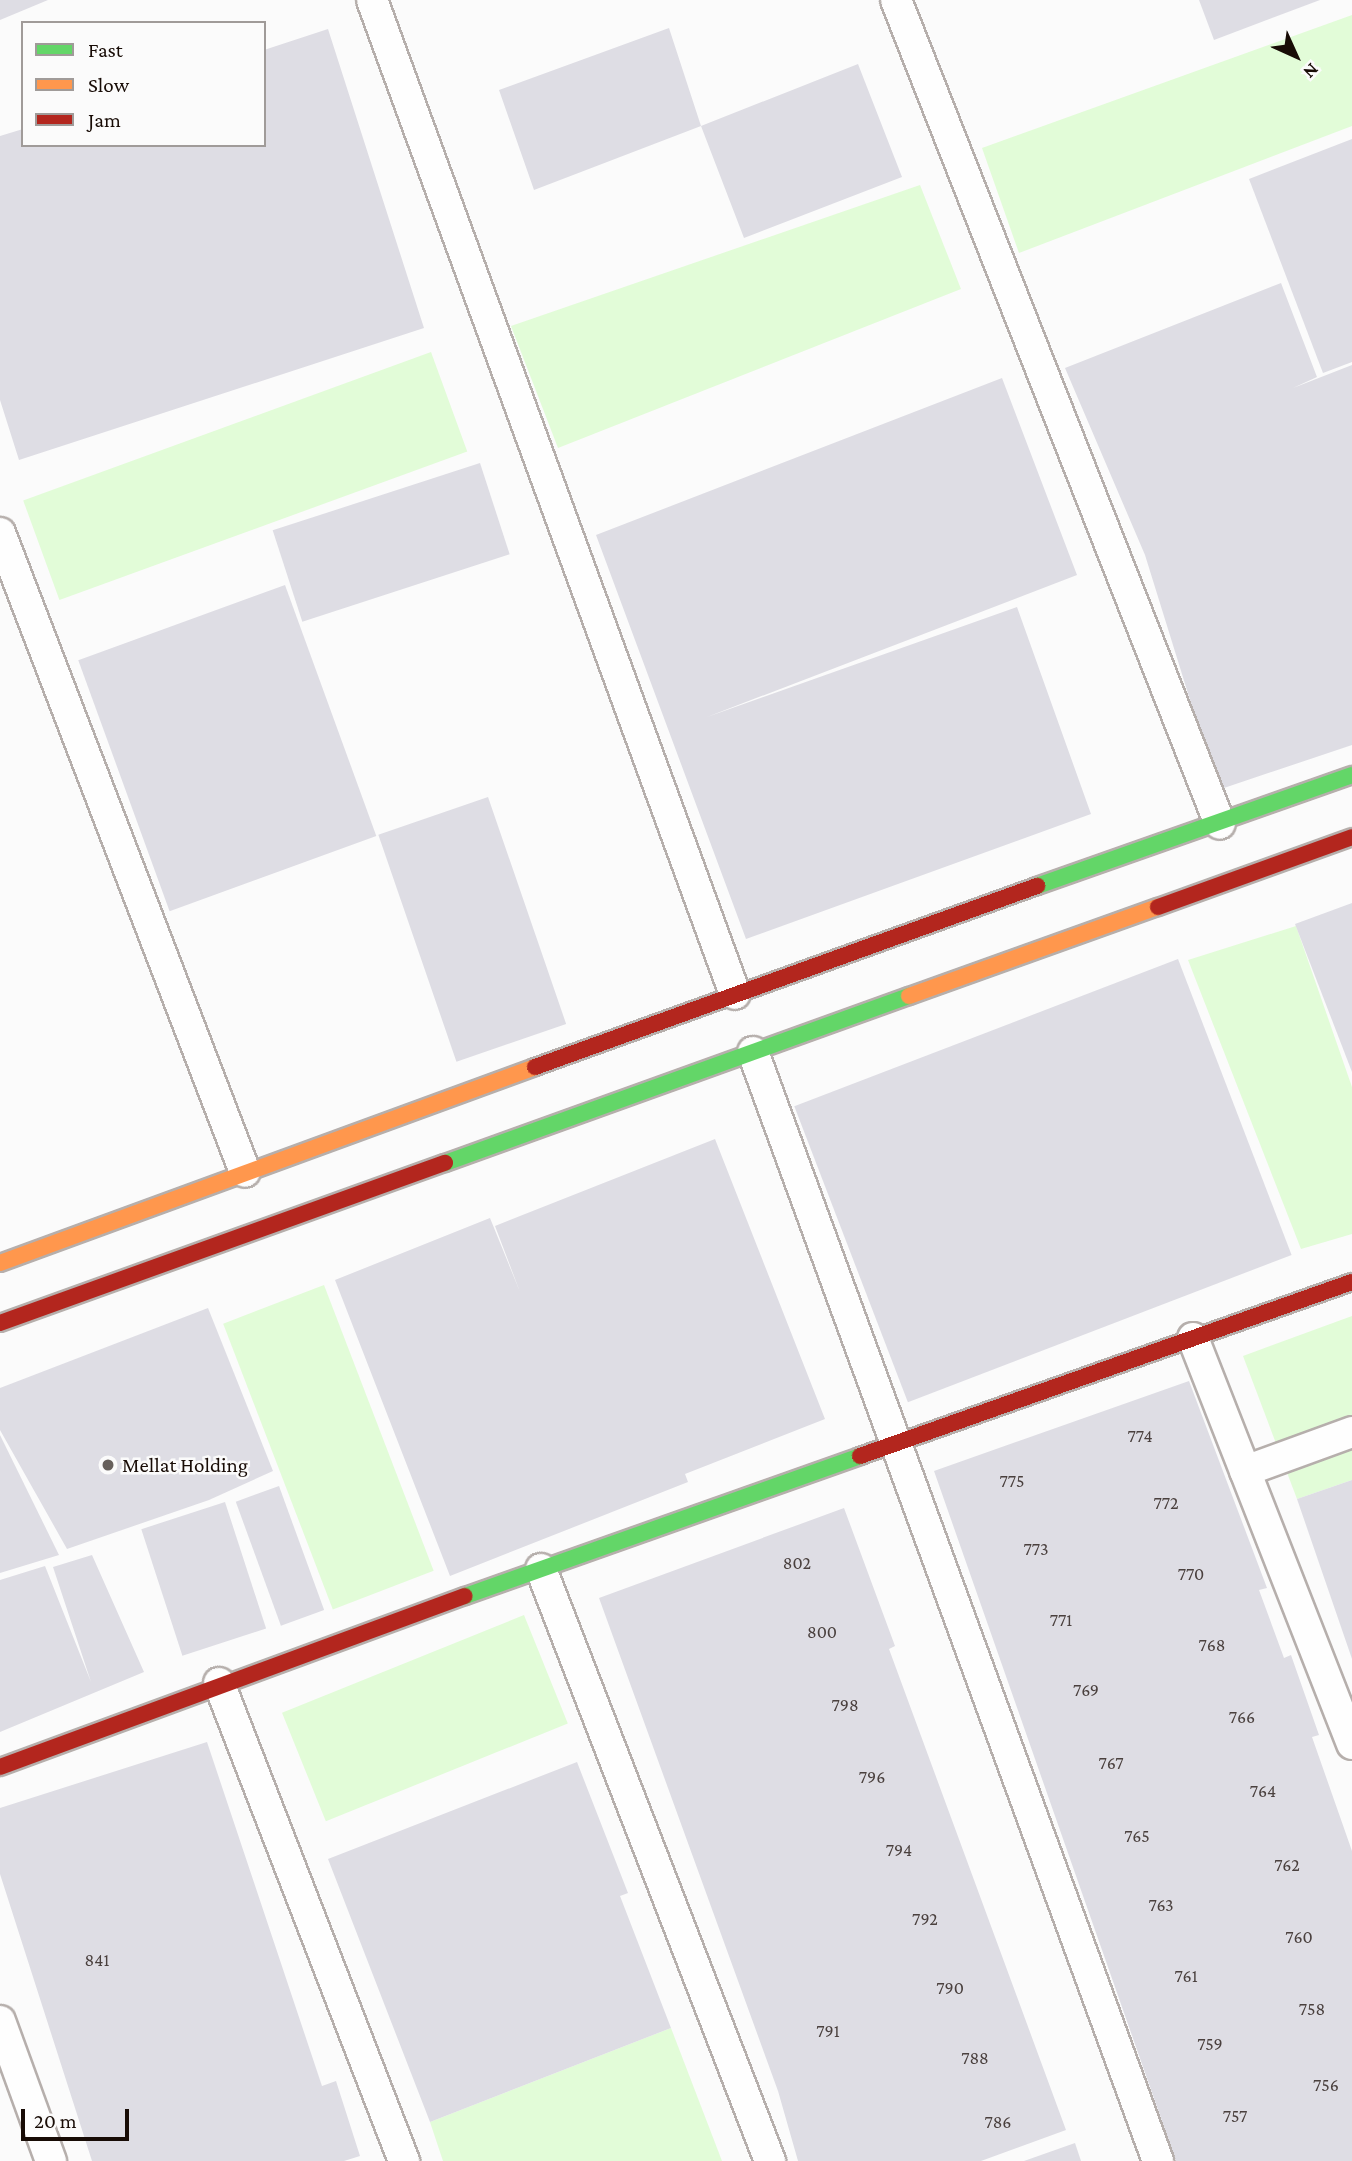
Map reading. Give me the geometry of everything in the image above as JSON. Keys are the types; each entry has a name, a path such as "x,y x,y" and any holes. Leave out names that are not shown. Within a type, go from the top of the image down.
{"street":[{"path":"372,0 735,994"},
{"path":"896,0 1220,824"},
{"path":"0,533 245,1172"},
{"path":"0,1263 245,1172 651,1031 735,994 832,958 1220,824 1352,775"},
{"path":"0,1323 670,1083 752,1052 850,1009 1352,837"},
{"path":"832,958 840,980"},
{"path":"752,1052 899,1443 1158,2161"},
{"path":"661,1060 670,1083"},
{"path":"0,1767 219,1683 1352,1282"},
{"path":"1193,1338 1352,1744"},
{"path":"1245,1471 1352,1432"},
{"path":"541,1569 770,2161"},
{"path":"219,1683 404,2161"},
{"path":"0,2021 51,2161"}],"green space":[{"path":"1352,15 1352,126 1019,253 982,148"},
{"path":"920,185 961,289 558,448 511,326"},
{"path":"431,352 467,452 59,600 23,500"},
{"path":"1296,926 1352,1087 1352,1234 1301,1249 1188,960"},
{"path":"324,1285 434,1571 333,1609 223,1324"},
{"path":"1352,1316 1352,1480 1297,1499 1243,1356"},
{"path":"524,1615 568,1723 326,1821 282,1713"},
{"path":"671,2028 722,2161 443,2161 430,2122"}],"building":[{"path":"0,0 48,0 0,20"},
{"path":"1199,0 1320,0 1214,40"},
{"path":"669,28 701,126 534,190 499,90"},
{"path":"328,29 424,328 19,460 0,400 0,136 21,130 21,147 266,147 266,49"},
{"path":"858,64 902,177 744,238 701,126"},
{"path":"1352,139 1352,362 1323,373 1249,179"},
{"path":"1281,283 1317,377 1293,388 1352,365 1352,745 1218,790 1145,555 1065,368"},
{"path":"1002,378 1077,575 707,717 1017,607 1091,814 746,939 596,535"},
{"path":"480,463 510,554 302,622 273,530"},
{"path":"285,585 376,836 170,911 78,660"},
{"path":"488,797 566,1024 456,1062 378,835"},
{"path":"1352,903 1352,1072 1295,924"},
{"path":"1178,959 1292,1255 908,1402 794,1106"},
{"path":"715,1139 825,1419 685,1474 688,1482 450,1576 335,1280 490,1218 520,1292 495,1226"},
{"name":"Mellat Holding","path":"208,1308 273,1471 209,1500 67,1549 0,1430 0,1388"},
{"path":"1189,1381 1267,1588 1259,1590 1284,1658 1291,1655 1319,1735 1312,1737 1352,1851 1352,2161 1176,2161 934,1471"},
{"path":"0,1435 59,1555 0,1573"},
{"path":"1352,1480 1352,1659 1297,1499"},
{"path":"279,1486 324,1610 281,1626 236,1502"},
{"path":"225,1502 266,1628 182,1656 141,1529"},
{"path":"844,1508 895,1646 889,1649 1066,2130 981,2161 798,2161 778,2091 599,1598"},
{"path":"92,1555 144,1672 0,1732 0,1580 45,1566 91,1682 53,1567"},
{"path":"207,1742 322,2086 336,2081 360,2156 344,2161 92,2161 0,1874 0,1808"},
{"path":"577,1762 628,1893 620,1896 671,2028 430,2122 328,1859"},
{"path":"1075,2143 1081,2161 1024,2161"}],"traffic: fast":[{"path":"1037,886 1352,775"},
{"path":"445,1163 909,996"},
{"path":"465,1596 860,1456"}],"traffic: slow":[{"path":"909,996 1158,907"},
{"path":"0,1263 535,1067"}],"traffic: jam":[{"path":"1158,907 1352,837"},
{"path":"535,1067 1037,886"},
{"path":"0,1323 445,1163"},
{"path":"860,1456 1352,1282"},
{"path":"0,1767 465,1596"}],"place":[{"name":"Mellat Holding","path":"108,1465"}]}
